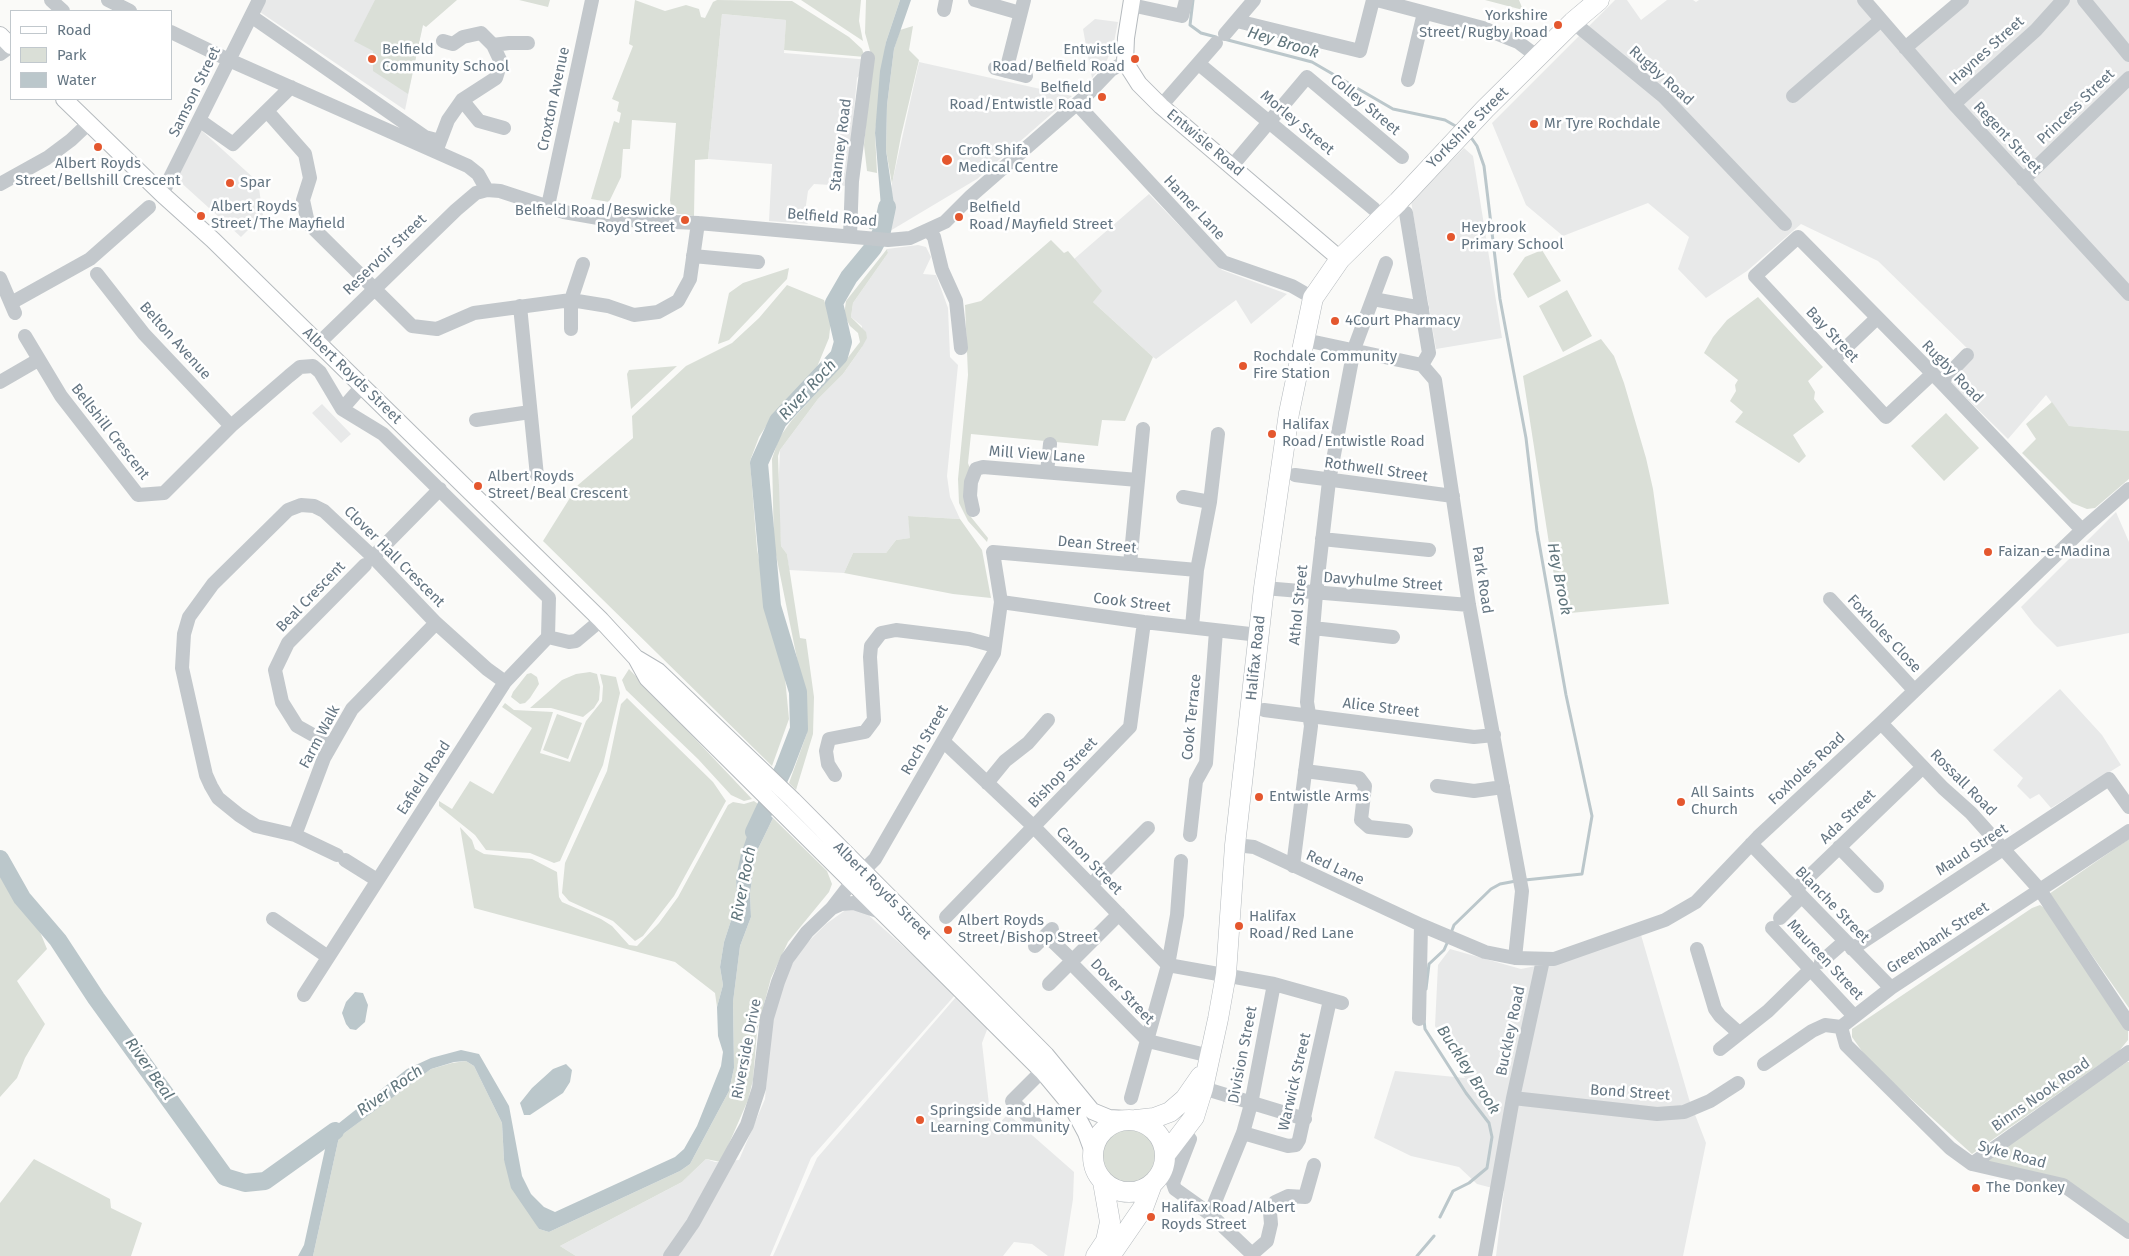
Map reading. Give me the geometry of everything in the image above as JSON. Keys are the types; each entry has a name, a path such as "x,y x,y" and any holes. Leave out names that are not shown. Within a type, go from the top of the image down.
{"highway":[{"name":"Yorkshire Street","path":"1340,259 1398,202 1485,109 1596,1"},
{"name":"Halifax Road","path":"1165,1155 1194,1118 1203,1088 1226,974 1235,845 1264,588 1288,422 1312,298 1340,259"},
{"name":"Halifax Road","path":"1131,1120 1162,1116 1178,1106 1190,1092 1208,1061"},
{"path":"1096,1256 1106,1241 1110,1222 1104,1182 1093,1163 1092,1152 1095,1143 1104,1129 1116,1122 1131,1120 1145,1123 1156,1132 1164,1146 1165,1155 1162,1170 1152,1184 1143,1208 1110,1256"},
{"path":"1104,1182 1124,1192 1143,1189 1152,1184"}],"main road":[{"path":"1125,62 1132,3"},
{"path":"0,35 10,45"},
{"name":"Entwisle Road","path":"1125,62 1139,84 1161,106 1340,259"},
{"name":"Albert Royds Street","path":"65,100 363,385 601,620 636,658 647,678 782,813 858,877 1046,1055 1092,1111 1109,1118 1131,1120"},
{"name":"Albert Royds Street","path":"636,658 658,671 793,800 858,877 886,916 1042,1071 1072,1107 1086,1133 1092,1152"}],"street":[{"path":"51,0 62,10"},
{"name":"Croxton Avenue","path":"548,206 592,0"},
{"path":"975,0 1022,7 1000,69 1026,76"},
{"path":"1132,3 1182,16 1186,0"},
{"path":"1161,106 1254,0"},
{"path":"1237,21 1360,51 1375,0 1491,31 1518,42 1538,57"},
{"name":"Regent Street","path":"1864,0 1954,104 2129,294"},
{"path":"1905,48 1962,0"},
{"name":"Haynes Street","path":"1954,104 2036,30 2063,0"},
{"path":"2084,0 2129,55"},
{"path":"109,5 126,10"},
{"path":"254,5 424,137 478,174 482,192"},
{"name":"Samson Street","path":"162,194 229,60 254,5"},
{"path":"1408,80 1424,13"},
{"path":"1792,96 1881,20"},
{"name":"Rugby Road","path":"1573,22 1663,96 1785,224"},
{"path":"172,32 292,87 438,146"},
{"path":"438,146 448,120 462,100 496,78 501,62 493,45 481,33 463,38 454,44 443,41"},
{"path":"493,45 528,43"},
{"name":"Stanney Road","path":"856,237 852,181 868,58"},
{"name":"Belfield Road","path":"482,192 500,191 564,212 604,219 698,223 888,240 910,238 945,222 971,196 1077,104 1111,70 1125,62"},
{"name":"Morley Street","path":"1199,64 1374,209"},
{"name":"Colley Street","path":"1270,121 1306,77 1398,150"},
{"name":"Princess Street","path":"2023,180 2129,78"},
{"path":"199,120 233,144 292,87"},
{"path":"462,100 479,121 504,128"},
{"name":"Hamer Lane","path":"1077,104 1222,262 1292,286 1312,298"},
{"path":"267,111 305,154 310,178 303,200 308,223 412,326 437,329 474,314 571,300 608,306 634,315 658,312 678,301 690,279 698,223"},
{"path":"1232,166 1270,121"},
{"path":"0,184 47,158 71,140 89,123"},
{"name":"Reservoir Street","path":"319,343 374,288 482,192"},
{"path":"0,278 13,308 89,260 150,207"},
{"path":"1305,340 1422,365 1430,353 1406,213"},
{"path":"929,230 934,237 942,270 956,301 961,348"},
{"name":"Rugby Road","path":"1798,237 2082,530"},
{"name":"Bay Street","path":"1798,237 1755,276 1886,416 1936,378"},
{"path":"693,256 758,262"},
{"name":"Athol Street","path":"1293,866 1311,726 1307,702 1316,594 1329,481 1354,349 1386,263"},
{"path":"571,329 571,300 582,264"},
{"name":"Belton Avenue","path":"97,274 144,334 231,426"},
{"path":"1373,299 1422,308"},
{"path":"520,306 536,476"},
{"path":"1833,360 1877,318"},
{"name":"Bellshill Crescent","path":"25,336 61,396 138,495 164,494 231,426 300,367"},
{"path":"1936,378 1967,354"},
{"path":"0,382 38,360"},
{"name":"Park Road","path":"1422,365 1435,380 1469,605 1522,891 1515,958"},
{"name":"Albert Royds Street","path":"300,367 313,366 316,368 342,409 383,434 549,598 548,637"},
{"path":"342,409 363,385"},
{"path":"476,420 530,412"},
{"path":"1130,564 1143,429"},
{"path":"1192,627 1197,570 1210,502 1218,434"},
{"path":"1047,472 1050,444"},
{"name":"Mill View Lane","path":"973,510 970,496 971,482 976,469 983,467 1138,480"},
{"name":"Rothwell Street","path":"1295,475 1453,496"},
{"name":"Beal Crescent","path":"332,745 297,726 282,702 275,670 288,643 440,490"},
{"name":"Foxholes Road","path":"1457,941 1485,952 1515,958 1543,960 1588,948 1665,920 1696,902 1751,844 1881,723 2082,530 2129,490"},
{"path":"1183,497 1210,502"},
{"name":"Clover Hall Crescent","path":"377,880 341,858 295,835 256,826 238,816 218,798 206,775 182,668 184,634 197,604 213,584 288,510 302,505 314,506 324,511 369,561 436,623 487,669 505,682"},
{"path":"1322,539 1428,550"},
{"name":"Dean Street","path":"993,552 1197,570"},
{"name":"Roch Street","path":"858,877 875,859 994,653 1002,602 993,552"},
{"name":"Davyhulme Street","path":"1264,588 1316,594 1469,605"},
{"name":"Foxholes Close","path":"1830,600 1914,690"},
{"name":"Cook Street","path":"1002,602 1144,622 1259,635"},
{"path":"548,637 569,642 576,641 601,620"},
{"name":"Bishop Street","path":"946,917 1130,727 1144,622"},
{"name":"Farm Walk","path":"295,835 324,758 352,709 436,623"},
{"path":"1313,628 1393,637"},
{"path":"835,775 828,764 826,751 829,739 865,732 874,720 870,657 874,638 887,630 896,630 969,640 995,646"},
{"name":"Cook Terrace","path":"1190,835 1196,781 1206,763 1216,631"},
{"name":"Eafield Road","path":"304,995 505,682 548,637"},
{"name":"Alice Street","path":"1264,710 1474,737 1494,735"},
{"path":"987,783 1005,761 1028,743 1048,720"},
{"name":"Rossall Road","path":"1881,723 1971,813 2040,890 2129,1024"},
{"name":"Canon Street","path":"942,741 1034,827 1168,965"},
{"name":"Ada Street","path":"1776,923 1798,893 1839,848 1923,767"},
{"path":"1305,771 1359,778 1365,786 1361,820 1369,827 1406,832"},
{"name":"Maud Street","path":"1720,1048 1768,1010 1816,965 2004,849 2109,779 2129,807"},
{"path":"1437,786 1474,791 1503,787"},
{"path":"1091,885 1148,828"},
{"name":"Greenbank Street","path":"1841,1027 1891,988 2129,831"},
{"name":"Blanche Street","path":"1751,844 1891,988"},
{"name":"Red Lane","path":"1235,845 1254,847 1457,941"},
{"path":"1839,848 1877,886"},
{"path":"1131,1098 1168,965 1177,915 1181,861"},
{"name":"Riverside Drive","path":"670,1256 693,1223 747,1125 759,1088 767,1018 787,959 807,932 832,908 858,877"},
{"path":"832,908 841,904 854,903 876,909 886,916"},
{"path":"1049,984 1119,914"},
{"path":"273,919 328,957"},
{"name":"Maureen Street","path":"1776,923 1816,965 1854,1016"},
{"path":"1419,1019 1421,925"},
{"name":"Dover Street","path":"1035,946 1049,932 1072,962 1148,1041 1208,1061"},
{"path":"1697,949 1715,1009 1739,1033"},
{"name":"Buckley Road","path":"1485,1256 1513,1098 1543,960"},
{"path":"1168,965 1274,984"},
{"name":"Warwick Street","path":"1243,1133 1292,1146 1296,1145 1302,1134 1336,1002 1274,984"},
{"name":"Division Street","path":"1210,1214 1243,1133 1251,1104 1274,984"},
{"path":"1764,1064 1812,1031 1825,1025 1841,1027"},
{"name":"Syke Road","path":"1841,1027 1847,1046 1950,1148 1972,1164 2062,1185 2129,1232"},
{"name":"Binns Nook Road","path":"1972,1164 2129,1052"},
{"path":"1036,1124 1012,1102 1042,1071"},
{"name":"Bond Street","path":"1513,1098 1657,1114 1684,1112 1710,1100 1738,1083"},
{"path":"1203,1088 1305,1119"},
{"path":"1184,1131 1190,1139 1173,1183 1175,1189 1210,1214 1252,1254 1267,1241 1271,1224 1270,1212 1275,1202 1288,1196 1305,1197 1314,1165"}],"shaded area":[{"name":"Belfield Community School","path":"263,0 428,0 405,110 257,10"},
{"path":"1615,0 1627,0 1641,20 1667,0 1693,0 1696,2 1699,0 1858,0 1903,54 1969,0 2129,0 2129,431 2069,426 2046,395 2008,439 1948,380 1972,353 1878,261 1801,224 1747,271 1706,298 1678,269 1689,237 1648,203 1563,236 1526,205 1492,123"},
{"path":"722,14 786,20 784,53 871,60 857,78 847,186 814,184 808,191 804,219 808,224 769,221 772,164 708,159"},
{"path":"1095,19 1118,22 1113,47 1107,60 1092,78 1083,29"},
{"name":"Croft Shifa Medical Centre","path":"919,62 1072,96 977,179 890,231 895,211 891,188"},
{"path":"201,130 258,182 263,215 241,237 177,179"},
{"name":"Heybrook Primary School","path":"1464,148 1473,156 1502,338 1436,349 1411,201"},
{"path":"1149,194 1222,270 1287,294 1251,324 1236,300 1156,359 1153,357 1093,302 1073,260"},
{"path":"918,245 926,247 931,257 923,274 936,275 948,308 950,357 958,365 947,476 950,497 960,519 908,516 911,538 896,540 886,553 853,553 844,573 789,570 787,554 781,546 778,496 780,450 818,399 843,374 862,347 862,326 851,317 853,303 888,253 887,249"},
{"path":"322,404 351,434 341,443 312,413"},
{"path":"2116,512 2129,542 2129,633 2057,647 2034,624 2021,607"},
{"path":"2060,689 2102,735 2121,765 2051,808 2039,794 2030,799 2017,786 2023,778 1993,750"},
{"path":"847,909 864,911 956,994 811,1158 770,1256 576,1256 560,1246 682,1182 706,1159 715,1162 739,1160 765,1099 770,1034 780,986 800,950 826,924"},
{"path":"1641,935 1689,1099 1706,1143 1683,1256 1496,1256 1504,1191 1477,1184 1459,1167 1411,1156 1374,1138 1395,1071 1465,1078 1435,1026 1438,965 1450,949 1521,969 1565,960"},
{"name":"Springside and Hamer Learning Community","path":"956,997 988,1027 982,1043 992,1131 1008,1114 1074,1172 1073,1199 1064,1256 1048,1256 1032,1244 1014,1242 1003,1256 773,1256 817,1158"}],"green space":[{"path":"375,0 457,0 426,27 423,25 408,94 373,71 373,51 354,41"},
{"path":"519,0 550,0 548,7"},
{"path":"635,0 665,11 686,5 699,9 701,17 705,18 713,2 717,0 792,1 849,37 862,49 865,57 784,50 786,20 722,14 708,159 695,160 694,216 672,213 670,200 676,123 632,120 630,149 623,149 621,177 609,202 591,199 614,121 619,123 621,113 617,111 619,102 612,99 633,46 629,44"},
{"path":"801,0 861,0 859,21 863,41"},
{"path":"866,0 900,0 886,42 875,133 877,173 867,171 864,145 872,58 865,33"},
{"path":"1485,0 1519,0 1523,10"},
{"path":"913,26 909,50 919,60 892,184 886,150 887,105 894,49 900,30"},
{"path":"1051,240 1064,253 1068,251 1102,291 1093,302 1153,357 1125,421 1102,420 1098,446 971,434 967,509 988,538 987,542 968,521 959,503 958,479 968,375 965,305 981,301"},
{"path":"887,249 888,253 853,303 851,317 866,332 867,338 843,374 818,399 780,450 778,456 781,546 787,554 800,638 806,639 814,697 813,734 796,790 789,783 807,733 807,708 774,545 772,459 779,438 792,420 843,364 860,342 858,333 850,326 844,315 846,301"},
{"path":"1542,250 1561,281 1528,298 1513,274 1525,257"},
{"path":"789,268 787,279 729,340 718,344 729,293 743,283"},
{"path":"787,285 824,300 831,320 829,338 817,367 803,386 770,420 759,437 750,461 757,549 772,627 784,667 789,719 772,766 543,541 578,485 633,438 632,416 686,366 732,343 759,318"},
{"path":"1567,290 1592,336 1563,352 1539,306"},
{"path":"1758,297 1823,367 1808,381 1815,392 1814,399 1824,412 1793,435 1806,456 1799,463 1735,422 1743,412 1730,401 1736,391 1735,385 1738,380 1704,353 1713,337 1727,320"},
{"path":"1601,339 1614,356 1646,458 1653,489 1669,604 1570,613 1557,595 1523,376"},
{"path":"677,366 631,409 627,374 629,370"},
{"path":"2052,402 2069,426 2129,431 2129,479 2095,508 2087,509 2072,503 2022,453 2036,439 2026,424"},
{"path":"1946,413 1979,448 1944,481 1911,446"},
{"path":"908,516 960,519 982,550 991,598 953,594 844,573 853,553 886,553 896,540 910,538"},
{"path":"629,669 752,799 744,801 731,795 698,759 626,690 622,680"},
{"path":"590,672 597,674 600,687 599,700 594,708 583,717 551,708 530,708 562,680 576,674"},
{"path":"531,673 537,677 539,684 530,698 525,703 520,704 511,697 527,674"},
{"path":"600,674 616,677 620,693 603,765 560,861 554,863 530,853 486,850 475,835 439,806 439,801 452,809 470,781 493,794 532,728 502,707 505,703 514,710 553,712 540,753 570,762 586,721 602,701 603,686"},
{"path":"627,698 713,782 726,801 674,896 643,936 635,941 613,921 569,901 562,893 565,863 607,771 621,704"},
{"path":"557,714 582,723 568,759 543,750"},
{"path":"754,801 758,804 736,877 737,902 724,942 720,967 723,985 717,1007 715,993 675,962 474,908 460,827 472,840 475,849 484,854 532,859 557,872 559,897 562,902 601,919 612,926 629,945 637,946 659,923 678,897 728,805 733,802 744,804"},
{"path":"773,818 827,871 832,884 829,892 788,942 771,978 757,1031 753,1080 748,1100 721,1162 706,1159 682,1182 560,1246 576,1256 313,1256 339,1137 431,1069 452,1063 466,1061 474,1066 502,1123 504,1160 539,1229 549,1232 680,1171 690,1164 729,1091 734,1068 733,1002 740,946 751,917 750,893 756,853"},
{"path":"2129,839 2129,1008 2049,894"},
{"path":"0,876 36,922 47,949 17,981 45,1024 25,1058 17,1078 0,1097"},
{"path":"2040,905 2046,909 2128,1030 2128,1040 2119,1051 1972,1154 1869,1061 1852,1037 1852,1029 2032,908"},
{"path":"2129,1062 2129,1227 2065,1182 1981,1162"},
{"path":"1122,1127 1134,1127 1149,1135 1157,1150 1157,1162 1149,1177 1134,1185 1122,1185 1107,1177 1099,1162 1099,1150 1107,1135"},
{"path":"34,1159 110,1199 111,1208 142,1223 131,1256 0,1256 0,1203"}],"water":[{"path":"900,0 911,0 894,49 887,105 886,150 895,211 890,231 869,229 881,207 875,133 880,71 886,42"},
{"path":"758,804 773,818 756,853 750,893 751,917 740,946 733,1002 734,1068 729,1091 690,1164 680,1171 549,1232 539,1229 511,1188 504,1160 502,1123 474,1066 466,1061 454,1062 431,1069 339,1137 313,1256 298,1256 304,1245 329,1131 407,1069 431,1058 461,1050 479,1054 509,1106 522,1176 531,1194 544,1207 555,1212 675,1157 684,1149 697,1126 721,1066 723,1052 718,1036 717,1007 723,985 720,967 724,942 737,902 736,877 741,854"},
{"path":"355,992 363,993 368,1005 365,1022 356,1030 350,1029 342,1013 346,1002"},
{"path":"566,1064 572,1070 570,1082 563,1093 530,1115 524,1115 520,1103 532,1088 553,1069"}],"waterway":[{"name":"Hey Brook","path":"1193,0 1190,25 1201,33 1216,37"},
{"name":"Hey Brook","path":"1224,39 1312,62 1393,109 1445,120 1459,128"},
{"name":"Hey Brook","path":"1470,136 1477,146 1484,166 1500,299 1526,438 1537,531 1566,695 1592,816 1582,874 1525,880"},
{"name":"River Roch","path":"754,832 784,768 799,729 798,692 772,606 759,463 778,421 839,356 843,342 834,303 849,277 873,248 882,231 887,207"},
{"name":"River Beal","path":"0,859 22,898 58,940 96,998 225,1177 245,1183 265,1181 335,1131"},
{"name":"Hey Brook","path":"1451,933 1454,925 1491,889 1500,884 1516,881"},
{"name":"Buckley Brook","path":"1426,989 1429,964 1444,950 1448,941"},
{"name":"Buckley Brook","path":"1424,1020 1425,1029 1466,1093 1489,1123 1492,1137 1487,1168 1469,1183 1453,1191 1440,1217"},
{"name":"Buckley Brook","path":"1417,1256 1434,1236"}],"place":[{"name":"Yorkshire Street/Rugby Road","path":"1558,25"},
{"name":"Belfield Community School","path":"372,59"},
{"name":"Entwistle Road/Belfield Road","path":"1135,59"},
{"name":"Belfield Road/Entwistle Road","path":"1102,97"},
{"name":"Mr Tyre Rochdale","path":"1534,124"},
{"name":"Albert Royds Street/Bellshill Crescent","path":"98,147"},
{"name":"Croft Shifa Medical Centre","path":"947,160"},
{"name":"Spar","path":"230,183"},
{"name":"Albert Royds Street/The Mayfield","path":"201,216"},
{"name":"Belfield Road/Mayfield Street","path":"959,217"},
{"name":"Belfield Road/Beswicke Royd Street","path":"685,220"},
{"name":"Heybrook Primary School","path":"1451,237"},
{"name":"4Court Pharmacy","path":"1335,321"},
{"name":"Rochdale Community Fire Station","path":"1243,366"},
{"name":"Halifax Road/Entwistle Road","path":"1272,434"},
{"name":"Albert Royds Street/Beal Crescent","path":"478,486"},
{"name":"Faizan-e-Madina","path":"1988,552"},
{"name":"Entwistle Arms","path":"1259,797"},
{"name":"All Saints Church","path":"1681,802"},
{"name":"Halifax Road/Red Lane","path":"1239,926"},
{"name":"Albert Royds Street/Bishop Street","path":"948,930"},
{"name":"Springside and Hamer Learning Community","path":"920,1120"},
{"name":"The Donkey","path":"1976,1188"},
{"name":"Halifax Road/Albert Royds Street","path":"1151,1217"}]}
